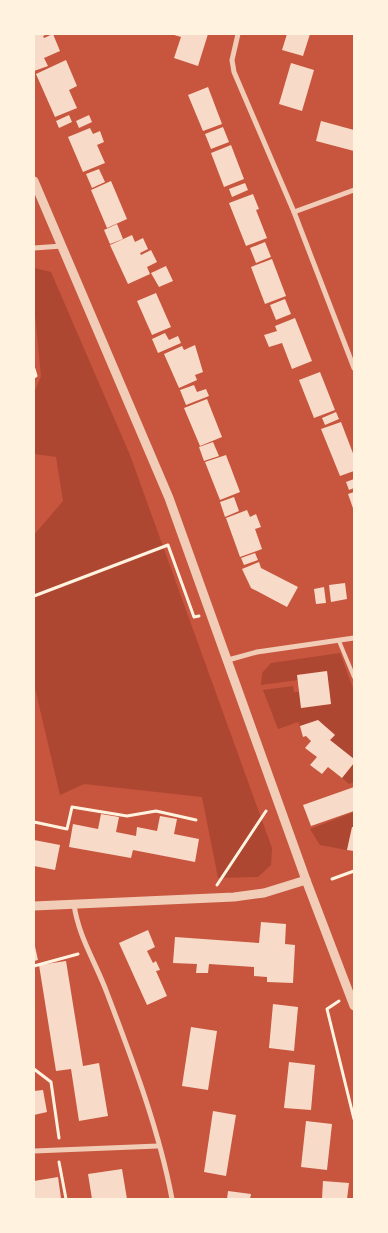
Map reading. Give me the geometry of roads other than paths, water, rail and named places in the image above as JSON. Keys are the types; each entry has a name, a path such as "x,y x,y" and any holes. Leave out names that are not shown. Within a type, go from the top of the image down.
{"street":[{"path":"238,34 232,60 234,72 294,212 354,368"},
{"path":"34,182 169,498 306,880 354,1006"},
{"path":"294,212 354,190"},
{"path":"34,248 62,246"},
{"path":"228,660 257,652 354,638"},
{"path":"34,906 250,895 306,880"},
{"path":"74,904 79,928 88,952 105,987 126,1042 172,1199"},
{"path":"34,1151 158,1146"}],"lane":[{"path":"339,640 354,677"}]}
